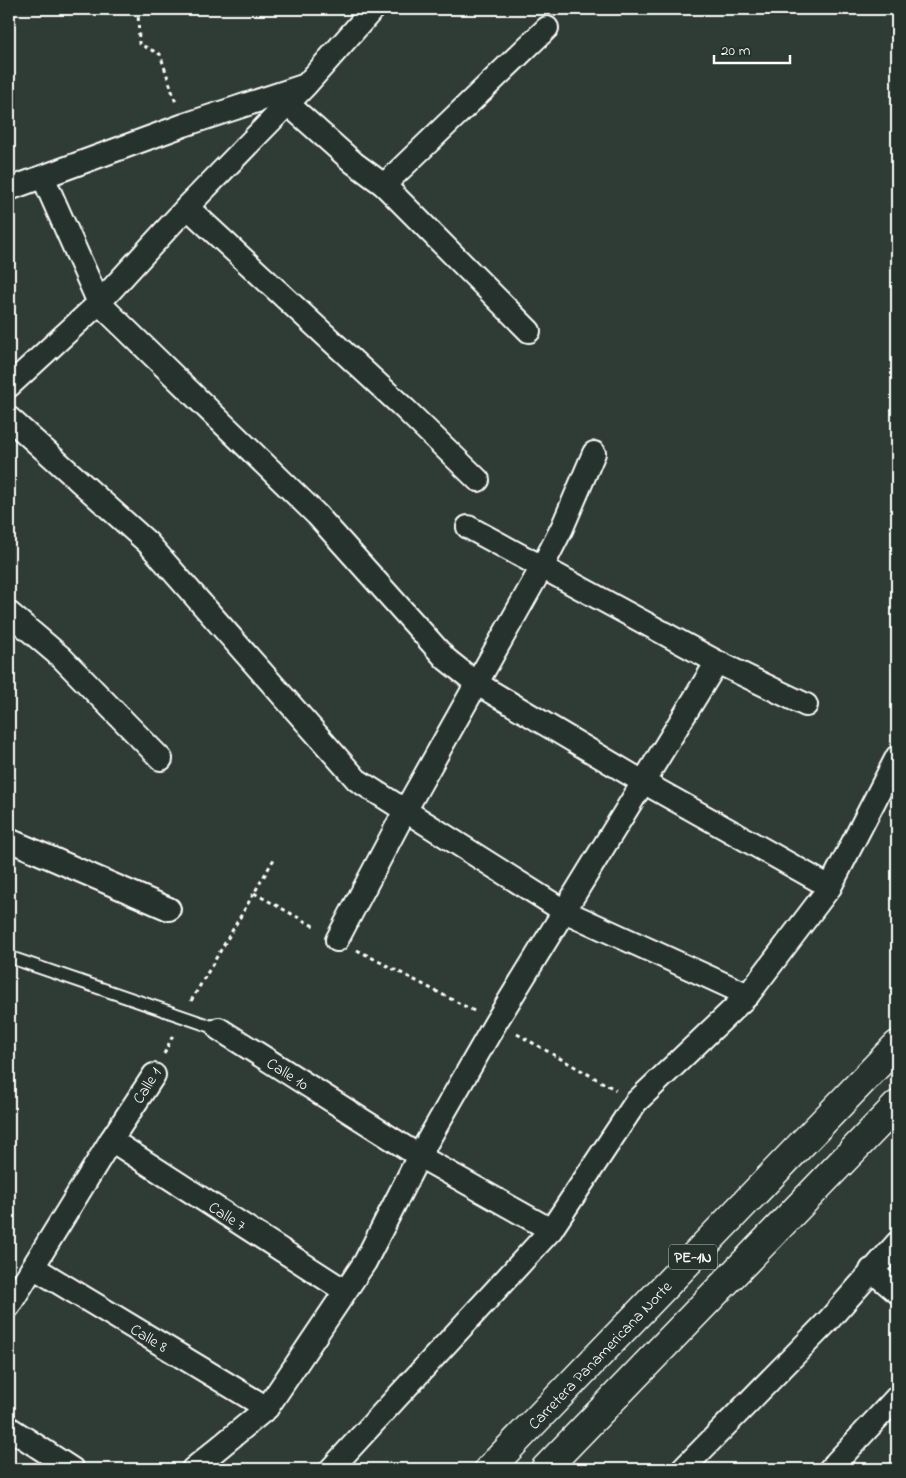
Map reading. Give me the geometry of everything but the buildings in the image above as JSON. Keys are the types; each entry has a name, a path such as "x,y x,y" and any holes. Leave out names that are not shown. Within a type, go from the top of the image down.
{"highway":[{"name":"Carretera Panamericana Norte","path":"489,1469 897,1045"},
{"name":"PE-1N","path":"545,1469 897,1104"}],"street":[{"path":"9,386 99,303 187,207 306,85 373,9"},
{"path":"384,185 547,28"},
{"path":"9,189 184,125 306,85"},
{"path":"288,104 354,163 384,185 530,331"},
{"path":"43,177 99,303 317,515 446,659 476,683 643,782 830,888"},
{"path":"187,207 405,409 478,480"},
{"path":"9,418 148,543 357,780 564,911 748,995"},
{"path":"337,940 476,683 542,567 562,528 594,453"},
{"path":"468,527 717,662 806,705"},
{"path":"9,613 62,658 161,759"},
{"path":"193,1469 267,1408 365,1262 419,1156 496,1022 717,662"},
{"path":"330,1469 551,1230 636,1102 748,995 830,888 897,757"},
{"path":"9,840 168,909"},
{"name":"Calle 10","path":"219,1030 419,1156 551,1230"},
{"name":"Calle 1","path":"9,1306 110,1140 154,1075"},
{"name":"Calle 7","path":"110,1140 345,1291"},
{"path":"683,1469 827,1322 871,1270 897,1243"},
{"name":"Calle 8","path":"33,1267 267,1408"},
{"path":"871,1270 897,1292"},
{"path":"830,1469 897,1397"},
{"path":"9,1428 72,1469"}],"lane":[{"name":"Calle 10","path":"9,957 219,1030"}],"path":[{"path":"138,9 139,44 160,54 184,125"},
{"name":"Calle 1","path":"154,1075 182,1016 274,859"},
{"path":"254,892 337,940 496,1022 636,1102"}]}
